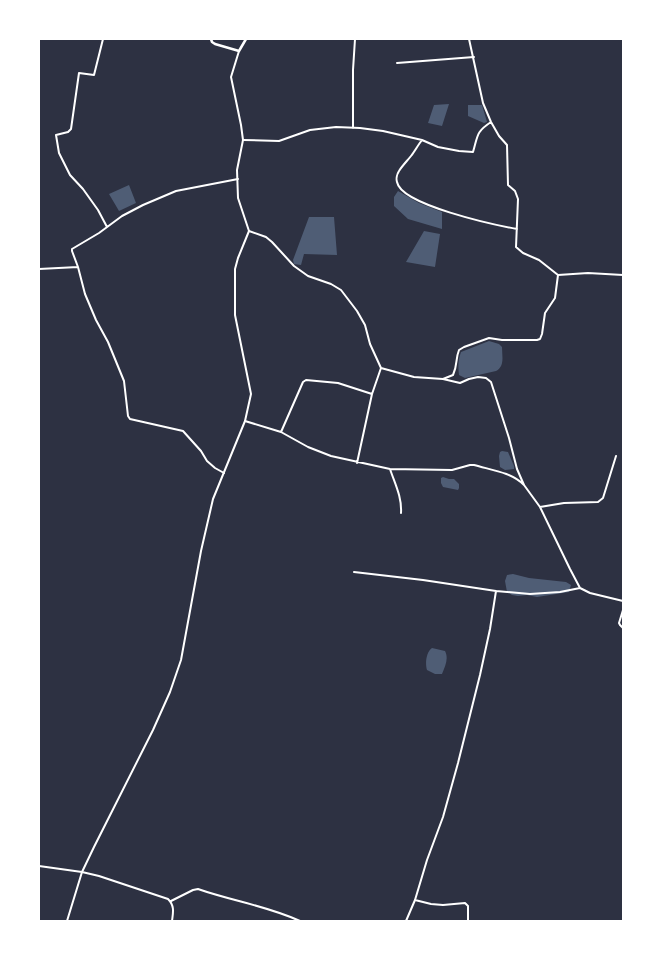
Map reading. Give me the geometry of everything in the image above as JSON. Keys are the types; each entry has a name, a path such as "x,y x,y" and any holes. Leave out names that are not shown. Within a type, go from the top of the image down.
{"main road":[{"path":"211,39 215,44 239,51 246,39"}],"street":[{"path":"102,39 94,75 79,73 72,129 56,135 60,152 70,175 98,210 107,227"},
{"path":"353,128 355,39"},
{"path":"469,39 483,103 491,122 507,145 508,185 515,191 518,199 516,247 523,253 539,260 558,275 588,273 623,275"},
{"path":"67,921 82,872 170,692 181,660 201,551 213,500 245,420 251,394 235,315 235,268 249,231 238,198 237,170 243,140 231,78 239,51"},
{"path":"397,63 474,57"},
{"path":"243,140 279,141 310,130 336,127 382,131 422,140 438,147 473,152 478,133 491,122"},
{"path":"422,140 398,173 396,181 399,188 408,195 435,208 492,225 517,230"},
{"path":"224,473 208,462 201,451 183,432 130,419 128,416 124,381 85,294 72,249 99,233 122,216 176,191 238,179"},
{"path":"249,231 266,237 294,266 308,276 331,284 341,290 365,325 370,344 381,368 372,394 358,463"},
{"path":"39,269 78,267"},
{"path":"442,378 453,375 457,367 456,356 458,350 464,347 489,338 515,341 540,339 545,313 555,298 558,275"},
{"path":"381,368 414,377 442,378 460,383 478,377 486,378 491,382 517,469 524,485 540,507 580,588 590,593 623,601"},
{"path":"281,432 303,382 306,380 338,383 372,394"},
{"path":"245,420 281,432 308,447 331,456 358,463 390,469 452,470 474,465 512,476 524,485"},
{"path":"540,507 601,501 616,456"},
{"path":"390,469 402,505 401,513"},
{"path":"354,572 530,594 560,592 580,588"},
{"path":"406,921 416,900 427,860 443,817 473,708 496,591"},
{"path":"623,610 619,623 623,628"},
{"path":"39,866 99,876 168,899 174,910 172,921"},
{"path":"171,902 198,889 277,912 300,921"},
{"path":"416,900 442,905 465,903 468,906 468,921"}],"water":[{"path":"449,104 442,126 428,123 434,105"},
{"path":"468,105 482,105 487,122 484,123 468,116"},
{"path":"129,185 136,203 119,211 109,194"},
{"path":"398,191 419,203 442,212 442,229 408,219 394,206 394,197"},
{"path":"309,217 334,217 337,255 304,254 301,265 294,264 293,260"},
{"path":"424,231 440,234 435,267 406,262"},
{"path":"489,341 502,347 502,361 499,369 465,378 459,375 458,364 461,352"},
{"path":"502,451 508,452 514,469 505,470 500,467 499,456"},
{"path":"441,478 454,479 459,484 458,490 443,487"},
{"path":"513,574 529,578 566,582 571,585 569,592 537,597 512,595 507,592 505,581 507,575"},
{"path":"432,648 445,651 447,657 442,674 435,674 427,670 426,658"}]}
